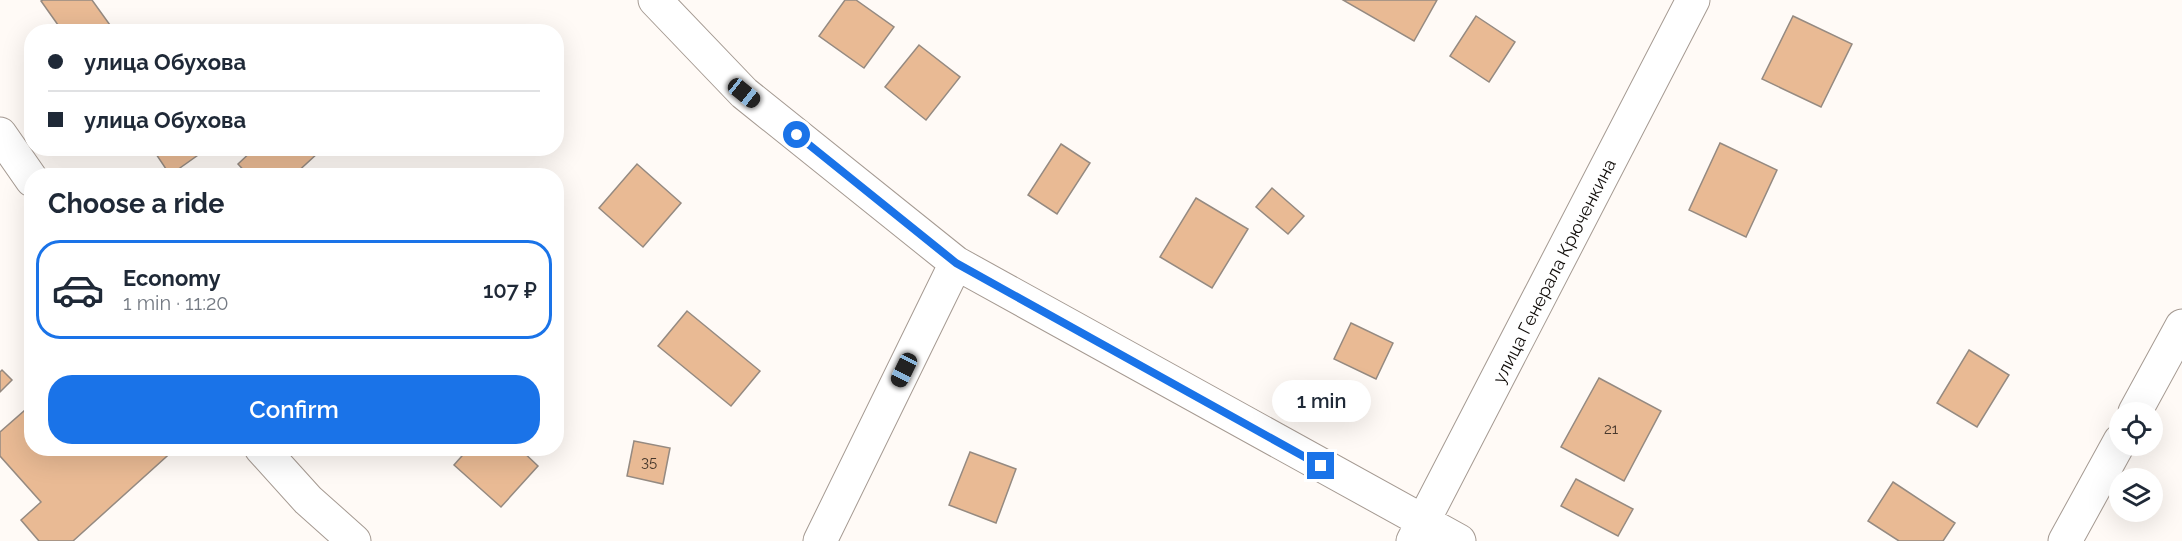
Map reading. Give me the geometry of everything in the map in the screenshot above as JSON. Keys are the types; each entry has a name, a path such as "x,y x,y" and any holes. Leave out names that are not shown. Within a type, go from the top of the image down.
{"street":[{"path":"655,0 744,93 956,263 1418,532 1459,541"},
{"name":"улица Генерала Крюченкина","path":"1418,532 1693,0"},
{"path":"0,134 24,168"},
{"path":"820,541 956,263"},
{"path":"2140,402 2182,326"},
{"path":"268,456 308,500 354,541"},
{"path":"2065,541 2112,456"}],"building":[{"path":"92,0 109,24 57,24 41,1"},
{"path":"845,0 856,0 894,27 864,68 819,36"},
{"path":"1343,0 1437,0 1414,41"},
{"path":"1476,16 1515,42 1489,82 1450,56"},
{"path":"1793,16 1852,44 1821,107 1762,79"},
{"path":"919,45 960,77 926,120 885,87"},
{"path":"1720,143 1777,170 1746,237 1689,210"},
{"path":"1061,144 1090,163 1057,214 1028,195"},
{"path":"157,156 197,156 180,168 165,168"},
{"path":"246,156 315,156 302,168 242,168 238,164"},
{"path":"637,164 681,203 643,247 599,208"},
{"path":"1272,188 1304,216 1288,234 1256,207"},
{"path":"1196,198 1248,229 1212,288 1160,257"},
{"path":"687,311 760,371 731,406 658,346"},
{"path":"1351,323 1393,343 1376,379 1334,359"},
{"path":"1969,350 2009,375 1977,427 1937,403"},
{"path":"2,370 12,380 0,392 0,372"},
{"path":"1599,378 1661,411 1624,481 1561,447"},
{"path":"24,411 24,456 167,456 73,541 39,541 21,520 41,502 0,456 0,432"},
{"path":"634,441 670,448 663,484 627,476"},
{"path":"970,452 1016,469 996,523 949,505"},
{"path":"462,456 527,456 538,466 501,507 454,465"},
{"path":"1576,479 1633,509 1618,536 1561,506"},
{"path":"1893,482 1955,523 1943,541 1899,541 1868,521"}],"route":[{"path":"797,135 956,263 1321,466"}]}
